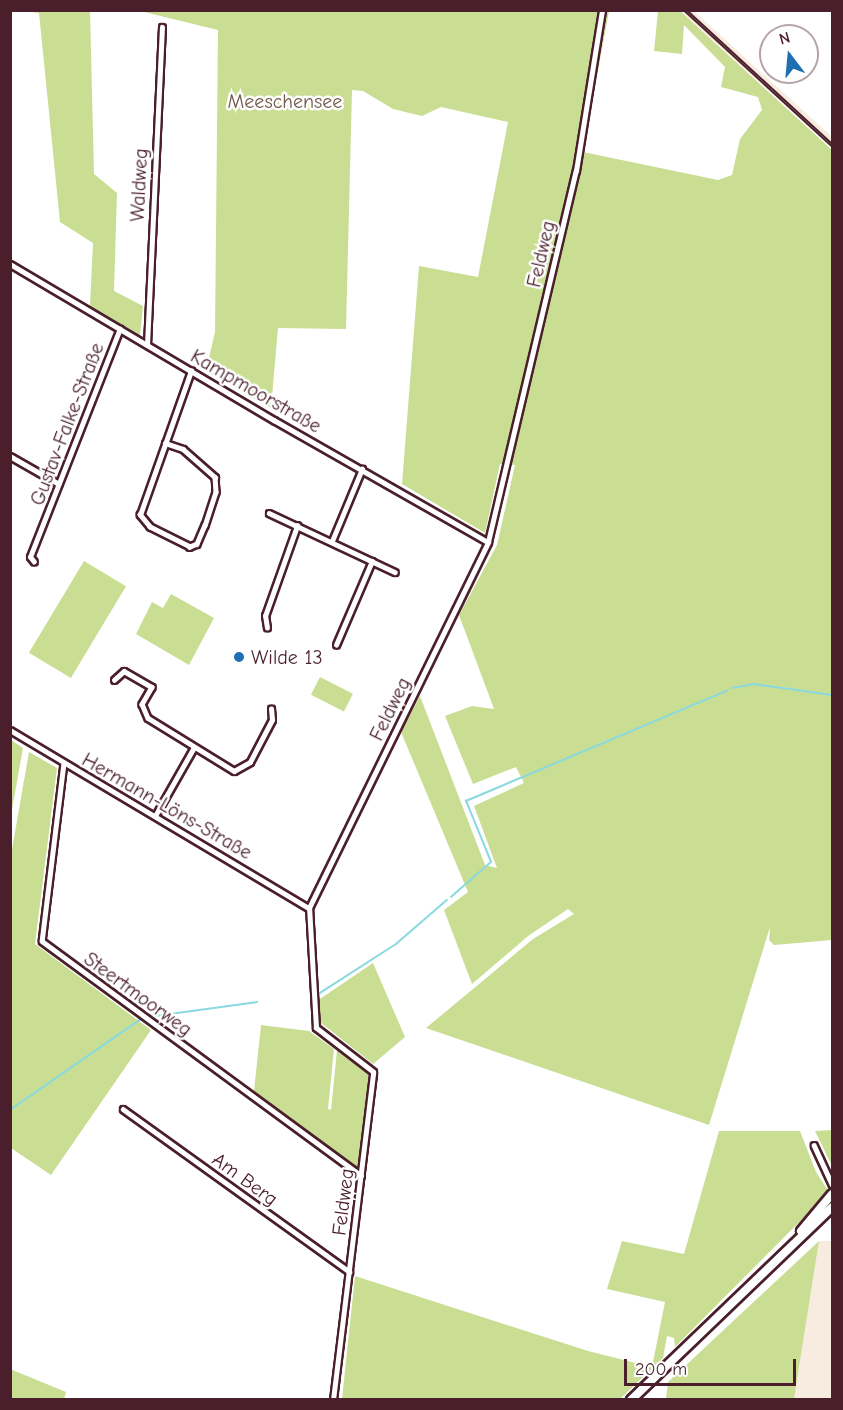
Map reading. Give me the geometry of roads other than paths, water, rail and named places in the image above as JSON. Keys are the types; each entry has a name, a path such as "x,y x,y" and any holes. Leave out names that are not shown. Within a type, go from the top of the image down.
{"main road":[{"path":"795,1239 832,1194"},
{"path":"631,1400 795,1239 832,1207"}],"street":[{"name":"Feldweg","path":"333,1400 373,1072 316,1029 309,908 488,542 576,171 590,104 602,10"},
{"name":"Waldweg","path":"147,345 162,27"},
{"name":"Kampmoorstraße","path":"10,264 190,371 488,542"},
{"name":"Gustav-Falke-Straße","path":"33,562 30,557 120,329"},
{"path":"165,443 183,449 214,477 216,492 205,525 197,544 190,547 150,527 140,515 165,443 190,371"},
{"path":"10,456 59,484"},
{"path":"332,541 362,469"},
{"path":"269,513 395,572"},
{"path":"267,628 266,616 297,526"},
{"path":"336,645 372,561"},
{"path":"114,680 124,671 152,687 142,704 142,712 193,749 227,770 240,770 250,762 272,720 271,709"},
{"name":"Hermann-Löns-Straße","path":"10,730 309,908"},
{"path":"155,816 193,749"},
{"name":"Steertmoorweg","path":"64,763 42,935 46,945 362,1175"},
{"name":"Am Berg","path":"123,1109 350,1272"},
{"path":"814,1145 830,1172 832,1184"}],"waterway":[{"path":"732,688 754,684 832,695"},
{"path":"451,897 491,862 466,801 727,691"},
{"path":"317,995 396,944 447,900"},
{"path":"148,1017 257,1002"},
{"path":"10,1110 141,1019"}],"railway":[{"path":"685,10 832,145"}],"place":[{"name":"Wilde 13","path":"239,657"}],"park label":[{"name":"Meeschensee","path":"285,101"}]}
